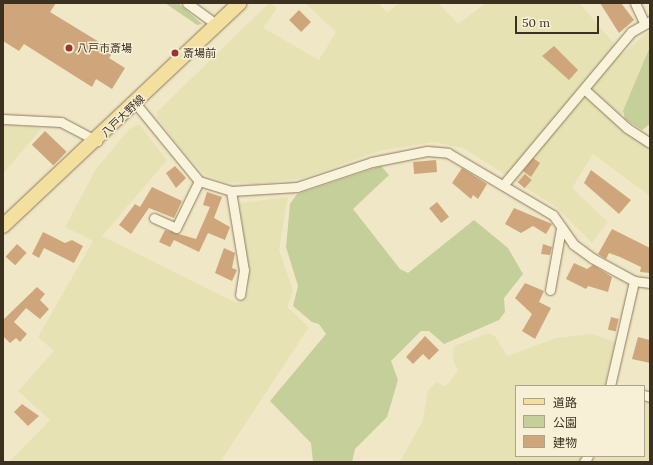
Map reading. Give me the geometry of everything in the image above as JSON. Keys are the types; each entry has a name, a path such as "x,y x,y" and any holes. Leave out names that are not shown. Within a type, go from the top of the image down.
{"main road":[{"name":"八戸大野線","path":"3,226 136,104 240,3"}],"street":[{"path":"187,3 217,25"},
{"path":"504,184 631,32 648,23 635,3"},
{"path":"584,88 627,128 650,143"},
{"path":"136,104 200,181 231,191 297,187 372,162 427,150 448,153 467,161 553,215 572,244 592,258 634,281 650,283"},
{"path":"3,119 61,122 97,140"},
{"path":"154,218 176,228 200,181"},
{"path":"231,191 244,270 240,295"},
{"path":"550,290 561,228"},
{"path":"613,385 634,281"}],"shaded area":[{"path":"269,3 277,8 263,28 319,60 336,32 305,3 378,3 387,13 399,3 438,3 458,24 486,3 579,3 623,54 650,30 650,53 617,124 650,148 650,196 593,154 572,188 608,222 592,243 556,207 463,148 434,142 379,151 304,178 257,184 225,182 205,175 178,145 157,117 157,112"},
{"path":"139,124 167,160 102,236 237,303 249,292 240,203 288,197 279,250 293,290 287,307 309,327 220,462 9,462 50,420 18,391 54,351 38,337 93,241 65,227 96,169 129,129"},
{"path":"3,126 42,128 3,174"},
{"path":"488,333 495,336 507,356 556,338 592,334 615,342 605,383 609,385 515,385 515,457 645,457 645,398 650,401 650,462 400,462 423,420 428,390 437,382 445,387 458,371 453,360 454,346"}],"green space":[{"path":"165,3 178,3 202,24 197,25"},
{"path":"650,47 650,124 642,130 625,119 623,111"},
{"path":"381,166 389,175 353,209 400,269 408,273 474,220 508,248 523,274 504,298 505,312 499,320 444,344 429,331 421,331 391,361 398,380 387,417 355,449 352,462 313,462 311,443 270,401 326,334 319,324 312,322 293,306 298,286 286,247 290,204 297,194"}],"building":[{"name":"八戸市斎場","path":"3,3 56,3 50,12 114,51 109,58 125,68 112,89 96,79 92,87 24,44 19,51 3,41"},
{"path":"600,3 621,3 634,20 619,33"},
{"path":"299,10 311,22 301,32 289,20"},
{"path":"554,46 578,70 569,80 542,56"},
{"path":"45,131 67,152 53,166 32,145"},
{"path":"533,158 540,163 531,177 523,171"},
{"path":"436,160 437,172 414,174 413,162"},
{"path":"175,166 186,178 176,188 166,173"},
{"path":"462,168 487,184 478,199 473,195 471,199 452,183"},
{"path":"591,170 631,200 619,214 584,183"},
{"path":"525,174 532,180 525,188 518,182"},
{"path":"152,187 182,201 174,218 149,208 131,234 119,225 135,204 140,207"},
{"path":"207,192 222,197 214,218 230,227 225,240 208,233 199,252 174,240 170,247 159,242 165,230 196,239 210,207 203,205"},
{"path":"437,202 449,217 441,223 429,208"},
{"path":"514,208 552,224 546,234 533,226 521,233 505,224"},
{"path":"612,229 650,248 650,273 640,272 641,267 620,257 609,253 606,259 598,254"},
{"path":"43,232 65,243 72,240 83,246 74,263 44,248 39,258 32,254"},
{"path":"17,244 27,253 15,265 6,257"},
{"path":"543,244 552,247 550,255 541,254"},
{"path":"224,248 235,253 232,268 237,270 232,281 215,273"},
{"path":"574,263 587,269 593,265 612,277 608,292 588,286 586,289 566,279"},
{"path":"525,283 544,291 539,302 551,308 535,339 522,331 532,314 515,298"},
{"path":"37,287 45,294 40,300 49,309 40,319 26,308 14,322 27,334 20,342 16,338 10,343 3,336 3,320"},
{"path":"611,317 619,319 616,332 608,330"},
{"path":"425,336 439,350 429,360 423,354 413,364 406,357"},
{"path":"638,337 650,340 650,363 632,359"},
{"path":"22,404 39,416 28,426 14,412"}],"place":[{"name":"八戸市斎場","path":"69,48"},
{"name":"斎場前","path":"175,53"}]}
